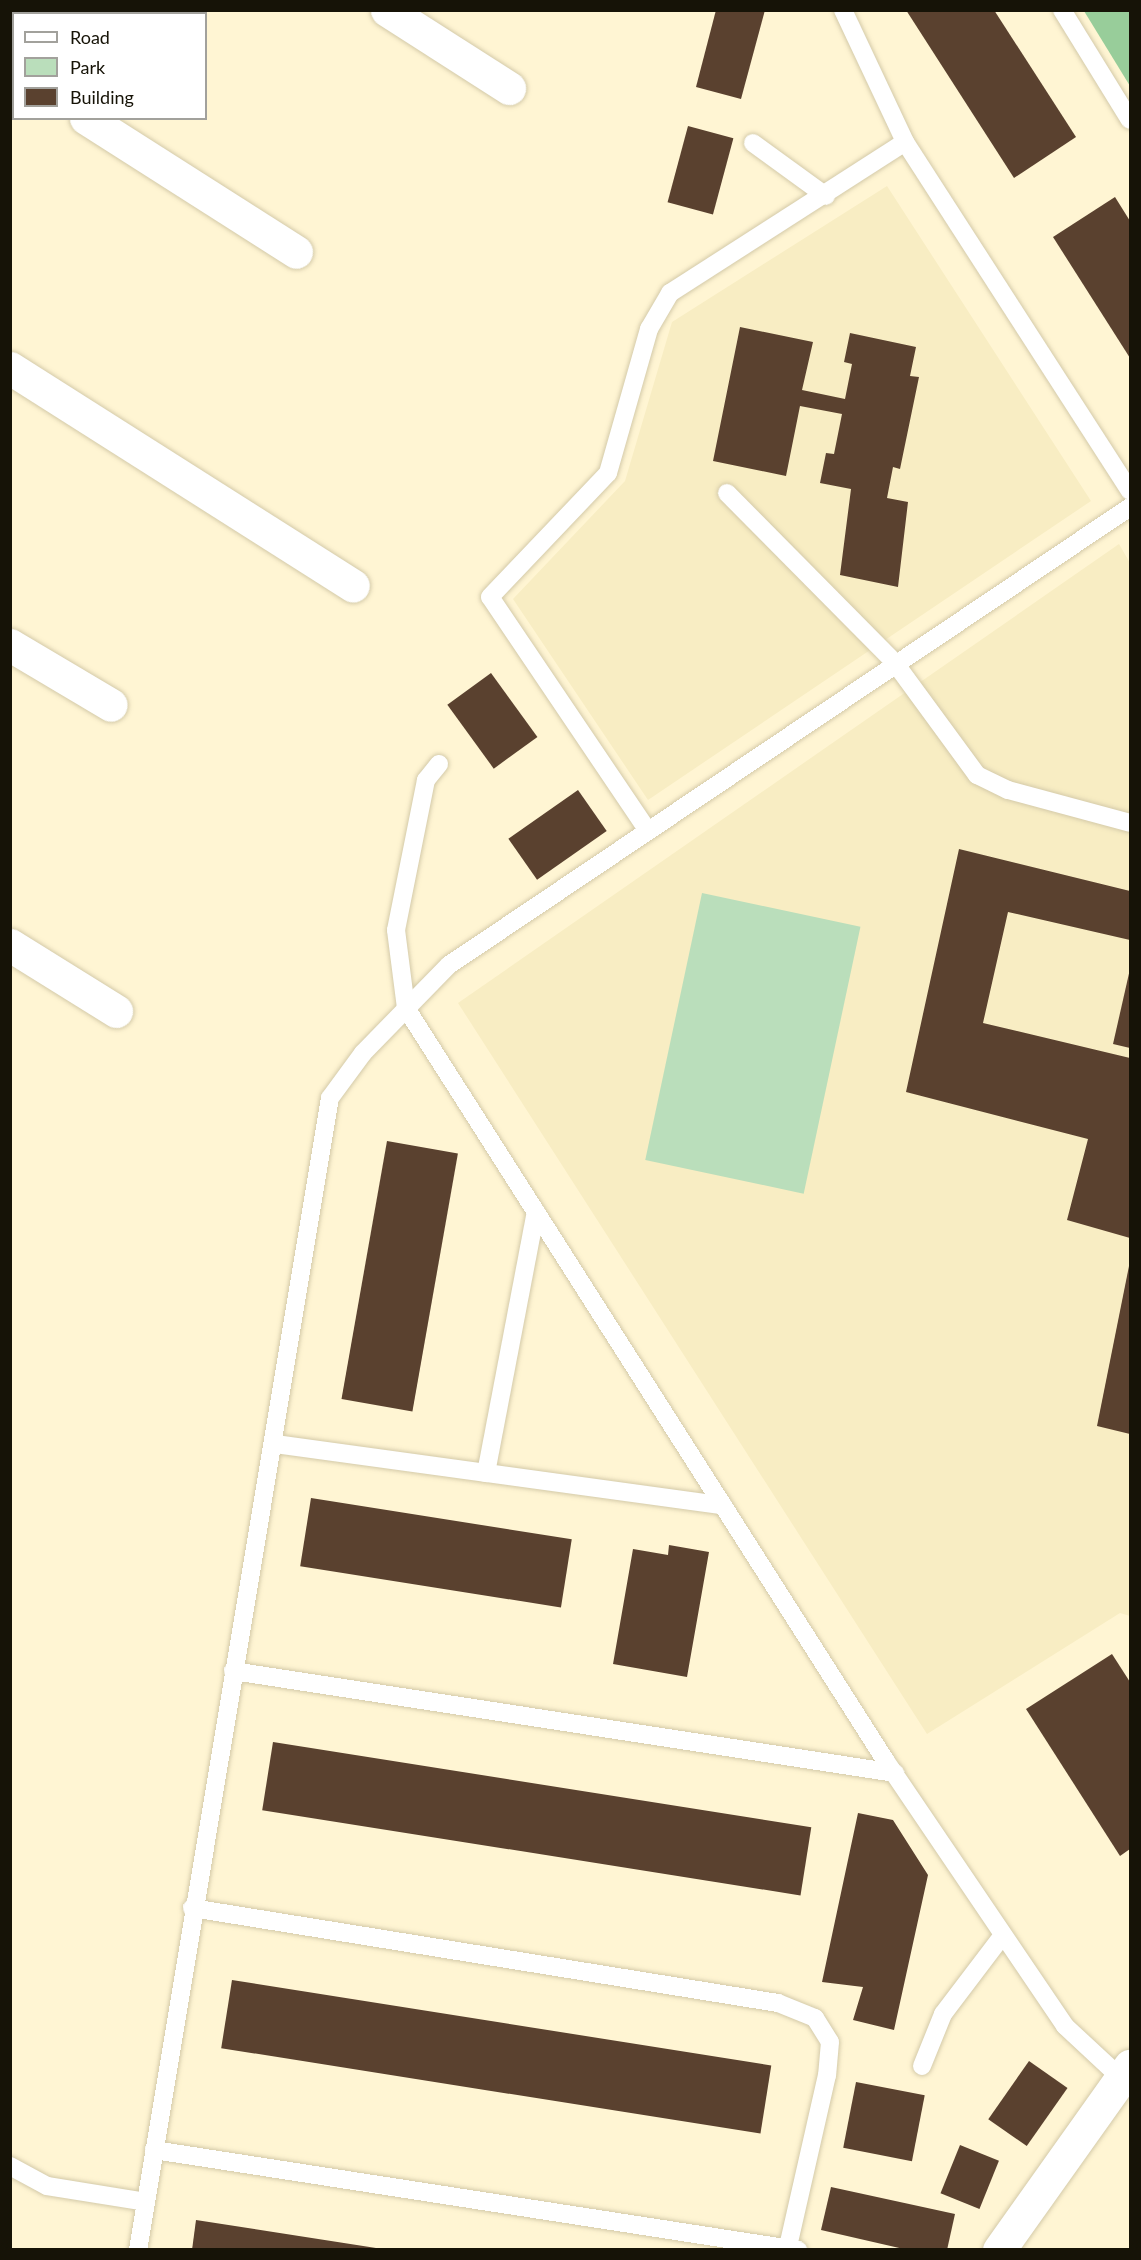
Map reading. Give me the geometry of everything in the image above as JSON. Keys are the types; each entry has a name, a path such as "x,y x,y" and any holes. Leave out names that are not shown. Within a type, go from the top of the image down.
{"street":[{"path":"387,10 509,88"},
{"path":"89,120 296,252"},
{"path":"10,368 353,586"},
{"path":"10,645 111,705"},
{"path":"10,945 116,1011"},
{"path":"999,2250 1126,2073"}],"lane":[{"path":"843,10 905,142 1131,491"},
{"path":"1062,10 1131,120"},
{"path":"648,831 490,597 608,473 649,329 663,301 905,142"},
{"path":"753,143 826,196"},
{"path":"727,494 895,663 977,775 1008,790 1131,823"},
{"path":"138,2250 192,1908 275,1444 330,1098 363,1053 449,965 895,663 1131,507"},
{"path":"439,764 426,780 396,930 406,1008 895,1773 1065,2026 1126,2073"},
{"path":"486,1473 536,1212"},
{"path":"275,1444 723,1505"},
{"path":"233,1671 895,1773"},
{"path":"154,2150 793,2248 827,2074 830,2042 815,2018 778,2003 192,1908"},
{"path":"922,2066 943,2014 1004,1935"},
{"path":"10,2166 47,2186 146,2202"}],"shaded area":[{"path":"887,186 1091,501 648,800 513,599 625,481 672,322"},
{"path":"1119,544 1130,563 1130,1616 1120,1613 927,1734 458,1003"}],"green space":[{"path":"1084,11 1130,11 1130,86"},
{"path":"702,893 860,927 804,1194 645,1160"}],"building":[{"path":"716,10 765,10 741,99 696,87"},
{"path":"906,10 994,10 1076,137 1014,178"},
{"path":"688,126 733,138 713,214 668,202"},
{"path":"1115,197 1130,221 1130,358 1053,237"},
{"path":"740,327 813,342 802,390 845,399 852,364 844,362 850,333 916,347 910,376 919,377 900,469 893,467 887,498 908,502 898,587 840,575 851,489 820,483 826,453 834,454 842,414 800,406 786,476 713,461"},
{"path":"491,673 537,737 494,769 447,705"},
{"path":"578,790 607,831 537,880 508,839"},
{"path":"959,849 1130,891 1130,940 1008,912 983,1023 1130,1058 1130,1238 1067,1220 1088,1139 906,1092"},
{"path":"1130,969 1130,1048 1113,1044"},
{"path":"387,1141 458,1154 412,1412 342,1399"},
{"path":"1130,1266 1130,1434 1097,1426"},
{"path":"311,1498 572,1539 561,1607 300,1566"},
{"path":"669,1545 709,1552 687,1677 613,1664 633,1549 668,1555"},
{"path":"1112,1654 1130,1682 1130,1849 1120,1856 1026,1709"},
{"path":"273,1742 811,1827 800,1895 262,1810"},
{"path":"858,1813 893,1820 928,1875 894,2030 853,2020 863,1987 822,1982"},
{"path":"232,1980 771,2065 760,2134 221,2048"},
{"path":"1029,2061 1068,2088 1027,2146 988,2119"},
{"path":"856,2082 925,2095 912,2161 843,2148"},
{"path":"960,2145 999,2161 979,2209 941,2193"},
{"path":"831,2187 955,2214 947,2250 908,2250 821,2230"},
{"path":"196,2220 376,2248 376,2250 192,2250"}]}
